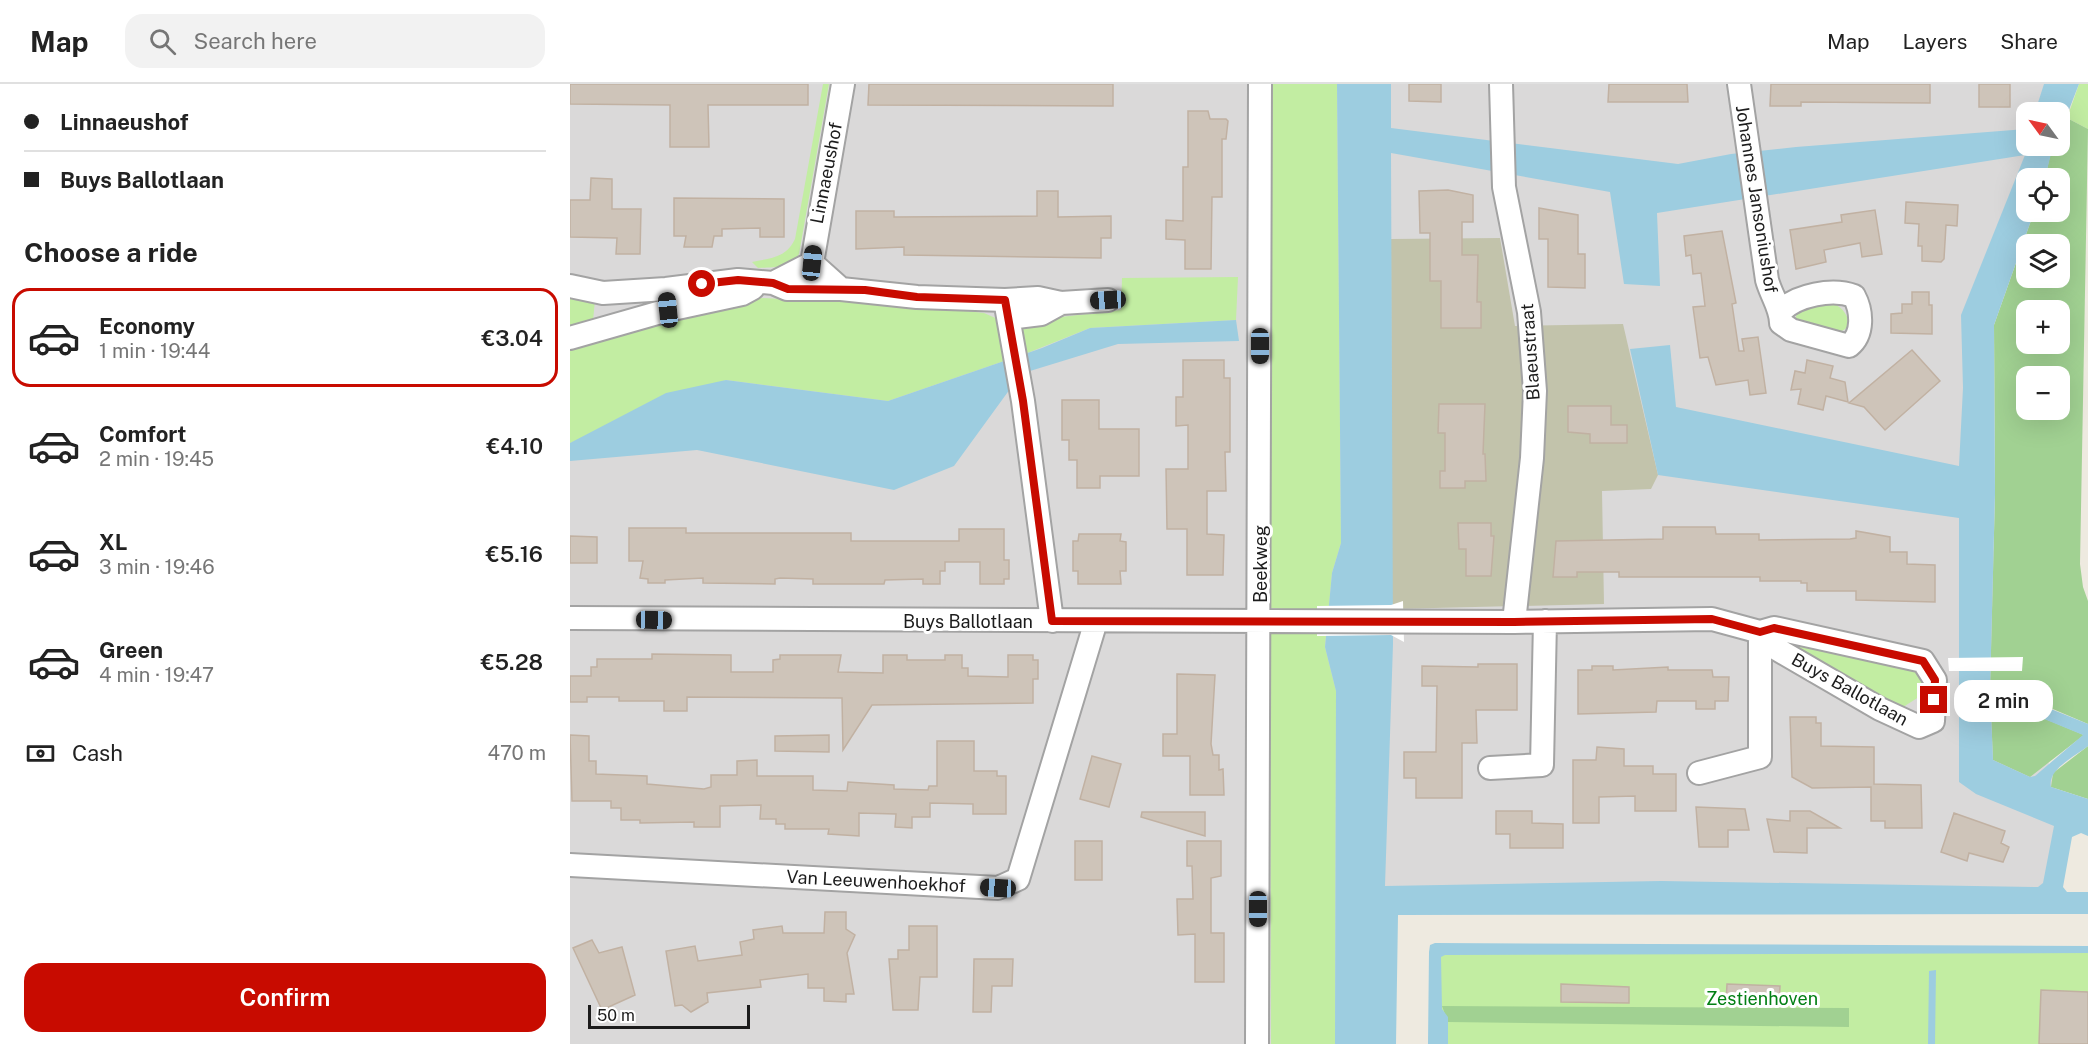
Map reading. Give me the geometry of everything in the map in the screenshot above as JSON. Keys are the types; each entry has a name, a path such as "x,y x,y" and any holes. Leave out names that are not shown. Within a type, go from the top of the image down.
{"street":[{"name":"Linnaeushof","path":"812,263 843,84"},
{"name":"Beekweg","path":"1257,1044 1260,84"},
{"name":"Blaeustraat","path":"1501,84 1504,187 1529,312 1535,390 1532,458 1514,622"},
{"name":"Johannes Jansoniushof","path":"1739,84 1767,280 1772,299 1781,311"},
{"path":"768,283 812,263 841,290"},
{"path":"570,338 605,329 667,299 738,280 768,283 788,289 841,290 917,297 1009,319 1038,298 1061,303 1108,300"},
{"path":"570,286 603,293 667,299"},
{"path":"603,293 605,329"},
{"path":"1009,319 1023,401 1052,621"},
{"name":"Buys Ballotlaan","path":"570,618 1514,622 1712,619 1760,632 1774,628 1923,661 1935,680 1933,721 1919,727 1880,708 1775,648 1760,632"},
{"name":"Van Leeuwenhoekhof","path":"570,865 998,888 1018,879 1096,621"},
{"path":"1490,768 1542,765 1545,621"},
{"path":"1699,773 1760,757 1760,632"}],"shaded area":[{"path":"570,84 2057,84 2050,102 2016,102 2016,156 2030,156 2026,168 2016,168 2016,193 1972,308 1978,490 2065,826 2047,897 1360,895 1363,1044 570,1044"},
{"path":"1500,238 1515,326 1623,324 1658,475 1651,489 1602,491 1604,604 1392,609 1391,239"}],"green space":[{"path":"823,84 829,84 799,254 786,265 758,268 752,262 782,254 795,239"},
{"path":"1271,84 1337,84 1341,543 1332,573 1329,606 1317,606 1317,611 1270,608"},
{"path":"2079,84 2088,84 2088,129 2070,120 2070,110"},
{"path":"2070,120 2088,129 2080,564 2083,587 2088,601 2088,724 2034,701 2033,688 2021,709 2084,735 2030,777 1993,760 1990,690 1995,494 1994,325 2016,263 2016,288 2070,288 2070,234 2026,234 2030,222 2070,222 2070,168 2047,168 2050,156 2070,156"},
{"path":"1238,277 1236,320 1090,328 1025,354 1022,325 1026,321 1121,310 1122,278"},
{"path":"570,291 595,300 593,321 570,329"},
{"path":"761,298 913,305 984,313 1000,320 1010,359 888,401 726,380 570,443 570,346"},
{"path":"1831,303 1841,308 1847,317 1848,322 1844,330 1827,331 1795,320 1798,310"},
{"path":"1317,630 1317,635 1326,636 1325,647 1336,691 1335,1044 1271,1044 1270,631"},
{"path":"1780,641 1910,665 1922,678 1922,695 1900,709"},
{"path":"2088,746 2088,799 2051,787 2053,773"},
{"name":"Zestienhoven","path":"2088,950 2088,1044 1436,1044 1437,951"},
{"path":"1442,1006 1849,1008 1849,1027 1448,1022"}],"water":[{"path":"1337,84 1391,84 1391,128 1678,164 1731,154 1796,147 2016,130 2016,156 2019,156 1657,213 1660,286 1624,284 1610,192 1391,153 1393,644 1385,886 1661,881 2038,887 2043,883 2054,826 1976,794 1959,782 1959,518 1658,475 1630,349 1670,345 1676,407 1959,466 1963,388 1961,315 2016,178 2016,222 2030,222 2026,234 2016,234 2016,263 1994,325 1995,494 1990,690 1993,760 2030,777 2035,776 2083,735 2020,709 2018,704 2022,688 2033,687 2033,699 2036,703 2088,724 2088,746 2053,774 2051,787 2088,799 2088,836 2081,833 2072,837 2063,887 2067,892 2088,892 2088,914 1398,915 1396,1044 1335,1044 1336,691 1325,647 1332,573 1341,543"},
{"path":"2044,84 2079,84 2070,107 2070,102 2038,102"},
{"path":"2025,156 2050,156 2048,168 2020,168"},
{"path":"1236,320 1239,341 1118,344 1030,371 1010,389 954,466 894,490 697,450 570,461 570,443 666,393 726,380 888,401 1042,348 1090,328"},
{"path":"1435,943 2088,946 2088,953 1445,955 1441,957 1442,1009 1448,1017 1448,1044 1428,1044 1429,952 1430,945"},
{"path":"1936,970 1935,1044 1928,1044 1929,971"}],"pier":[{"path":"1403,601 1404,642 1391,635 1317,636 1317,606 1391,605"},
{"path":"2023,657 2022,671 1949,671 1948,658"}],"building":[{"path":"570,84 808,84 808,105 708,105 709,147 670,147 670,105 570,104"},
{"path":"869,84 1113,84 1113,106 868,105"},
{"path":"1409,84 1441,84 1441,102 1409,101"},
{"path":"1609,84 1687,84 1688,102 1608,102"},
{"path":"1771,84 1930,84 1930,103 1801,102 1801,106 1770,106"},
{"path":"1979,84 2010,84 2010,107 1979,107"},
{"path":"1188,111 1208,111 1210,119 1228,121 1226,139 1222,139 1222,197 1212,197 1211,269 1185,269 1185,240 1166,239 1166,220 1183,221 1183,167 1188,167"},
{"path":"591,178 612,179 612,209 641,209 640,254 616,254 617,238 570,237 570,200 590,200"},
{"path":"1448,190 1473,195 1473,222 1462,222 1462,255 1478,255 1477,302 1481,302 1481,328 1441,328 1441,281 1430,281 1430,233 1420,233 1419,191"},
{"path":"1037,191 1058,191 1058,217 1111,216 1111,238 1101,238 1101,258 904,255 904,247 856,249 856,211 894,211 894,217 1037,216"},
{"path":"674,198 784,199 784,237 760,237 760,228 722,229 722,236 714,236 712,247 684,247 686,236 674,236"},
{"path":"1906,202 1958,205 1957,226 1946,225 1944,259 1941,262 1922,261 1922,246 1918,246 1919,224 1905,223"},
{"path":"1539,208 1578,215 1578,254 1585,254 1585,288 1548,287 1548,239 1539,239"},
{"path":"1875,210 1882,254 1862,257 1860,243 1824,250 1826,262 1796,269 1790,230 1842,222 1841,215"},
{"path":"1722,231 1736,303 1732,304 1739,351 1744,351 1742,339 1758,337 1766,393 1750,395 1748,380 1716,385 1708,357 1700,358 1693,307 1705,306 1701,273 1693,274 1691,255 1686,256 1684,236"},
{"path":"1912,292 1929,292 1929,305 1932,305 1932,334 1891,333 1891,314 1902,313 1902,304 1912,304"},
{"path":"1912,350 1940,381 1885,430 1864,407 1849,403"},
{"path":"1183,360 1224,360 1224,378 1230,378 1230,452 1225,452 1226,491 1207,491 1207,534 1224,535 1223,575 1187,575 1187,529 1167,529 1166,469 1188,469 1188,425 1176,426 1176,397 1183,397"},
{"path":"1807,360 1833,366 1830,378 1845,382 1848,402 1826,396 1823,410 1798,404 1801,389 1791,390 1795,371 1805,373"},
{"path":"1062,400 1099,400 1099,429 1139,429 1139,476 1100,476 1100,488 1077,488 1077,460 1069,460 1069,440 1062,440"},
{"path":"1439,404 1485,404 1483,454 1485,454 1486,481 1465,481 1465,488 1440,488 1440,471 1445,471 1445,433 1438,433"},
{"path":"1568,406 1611,406 1611,425 1627,425 1627,443 1590,443 1590,434 1568,432"},
{"path":"1458,523 1491,523 1491,536 1494,536 1491,576 1466,576 1466,549 1459,549"},
{"path":"1663,527 1715,527 1716,534 1759,534 1759,540 1850,539 1856,538 1856,531 1890,537 1890,552 1907,552 1907,564 1935,565 1935,602 1856,600 1856,591 1807,591 1807,583 1801,583 1801,581 1760,581 1760,577 1619,577 1619,572 1577,572 1577,577 1553,577 1556,541 1663,539"},
{"path":"629,528 686,528 686,533 851,533 851,541 959,541 959,529 1004,529 1004,560 1009,560 1009,579 1004,579 1004,584 980,584 980,562 945,562 945,571 940,571 940,584 923,584 923,579 885,580 884,584 813,584 813,579 780,578 775,579 775,584 703,583 703,578 648,583 648,579 640,578 643,561 629,561"},
{"path":"1079,534 1121,534 1120,541 1126,542 1126,571 1120,571 1121,584 1078,584 1078,571 1073,571 1073,541 1078,541"},
{"path":"570,536 597,537 597,563 570,563"},
{"path":"652,654 731,655 731,672 773,672 773,660 780,659 780,655 841,655 838,672 883,673 883,655 907,655 907,660 945,660 945,655 962,655 962,668 968,668 968,676 1008,677 1008,655 1033,655 1033,660 1038,660 1038,679 1033,679 1033,703 872,705 843,750 842,698 687,697 687,711 664,711 664,701 619,701 619,697 587,697 587,702 570,702 570,676 591,676 591,667 597,667 597,659 652,659"},
{"path":"1478,664 1517,664 1517,710 1476,710 1477,743 1462,743 1462,798 1416,798 1416,778 1404,778 1404,752 1436,752 1437,686 1422,686 1422,666 1478,667"},
{"path":"1592,666 1613,666 1613,670 1668,667 1668,670 1712,670 1713,677 1729,677 1728,701 1715,701 1715,709 1696,709 1696,701 1657,701 1656,712 1578,714 1578,670 1592,670"},
{"path":"1177,674 1215,675 1211,744 1213,755 1219,755 1219,770 1223,769 1224,795 1190,795 1190,756 1163,756 1163,734 1177,734"},
{"path":"1790,717 1816,717 1816,723 1821,723 1821,746 1874,747 1874,784 1921,785 1922,828 1885,828 1885,821 1871,821 1871,787 1812,788 1792,777"},
{"path":"570,735 589,736 589,761 596,761 596,774 647,776 647,784 704,789 711,787 711,775 737,775 737,761 757,760 757,776 813,776 813,790 847,791 848,782 894,785 894,789 928,790 929,786 937,786 937,741 974,741 974,771 997,771 997,776 1006,776 1006,814 973,814 973,804 930,803 930,817 912,817 912,828 895,827 896,814 859,813 859,836 828,834 829,829 785,829 785,824 776,824 776,819 760,819 761,805 720,806 720,827 694,827 694,822 640,823 640,820 621,820 621,808 611,808 611,801 572,801"},
{"path":"829,735 829,752 775,751 775,736"},
{"path":"1597,747 1624,749 1624,766 1653,766 1653,774 1676,774 1676,811 1635,811 1635,796 1599,797 1599,823 1573,823 1573,760 1596,760"},
{"path":"1092,756 1121,764 1109,807 1080,799"},
{"path":"1696,807 1745,809 1749,830 1728,830 1728,847 1699,847"},
{"path":"1496,811 1532,811 1532,823 1563,824 1563,848 1510,848 1510,834 1496,834"},
{"path":"1790,811 1810,811 1840,828 1807,828 1807,853 1774,852 1767,819 1790,821"},
{"path":"1142,812 1205,812 1205,836 1141,817"},
{"path":"1954,813 2005,831 2001,843 2009,847 2003,862 1969,853 1967,861 1941,852"},
{"path":"1075,841 1102,841 1102,880 1075,880"},
{"path":"1187,841 1221,841 1221,876 1211,878 1211,933 1224,933 1224,982 1195,982 1195,934 1178,935 1177,899 1193,899 1192,866 1187,866"},
{"path":"825,912 846,912 846,929 855,935 847,953 854,994 846,994 846,1002 824,1001 824,988 808,988 808,974 760,980 761,987 707,993 708,1002 691,1012 682,1005 675,1006 666,951 695,946 698,961 742,955 740,942 754,939 753,930 782,926 783,933 824,933"},
{"path":"909,926 937,926 937,977 920,977 918,1010 893,1010 889,959 898,959 898,950 909,950"},
{"path":"592,940 599,953 622,947 635,995 602,1010 573,948"},
{"path":"974,959 1013,959 1012,986 992,986 991,1012 973,1012"},
{"path":"1561,984 1629,987 1629,1003 1561,1002"},
{"path":"1727,984 1780,986 1779,1006 1726,1004"},
{"path":"2041,990 2088,992 2088,1044 2039,1044"}],"route":[{"path":"702,284 738,280 773,283 788,289 865,290 917,297 1005,300 1023,401 1052,621 1514,622 1712,619 1760,632 1774,628 1867,651 1923,661 1935,680 1934,700"}]}
